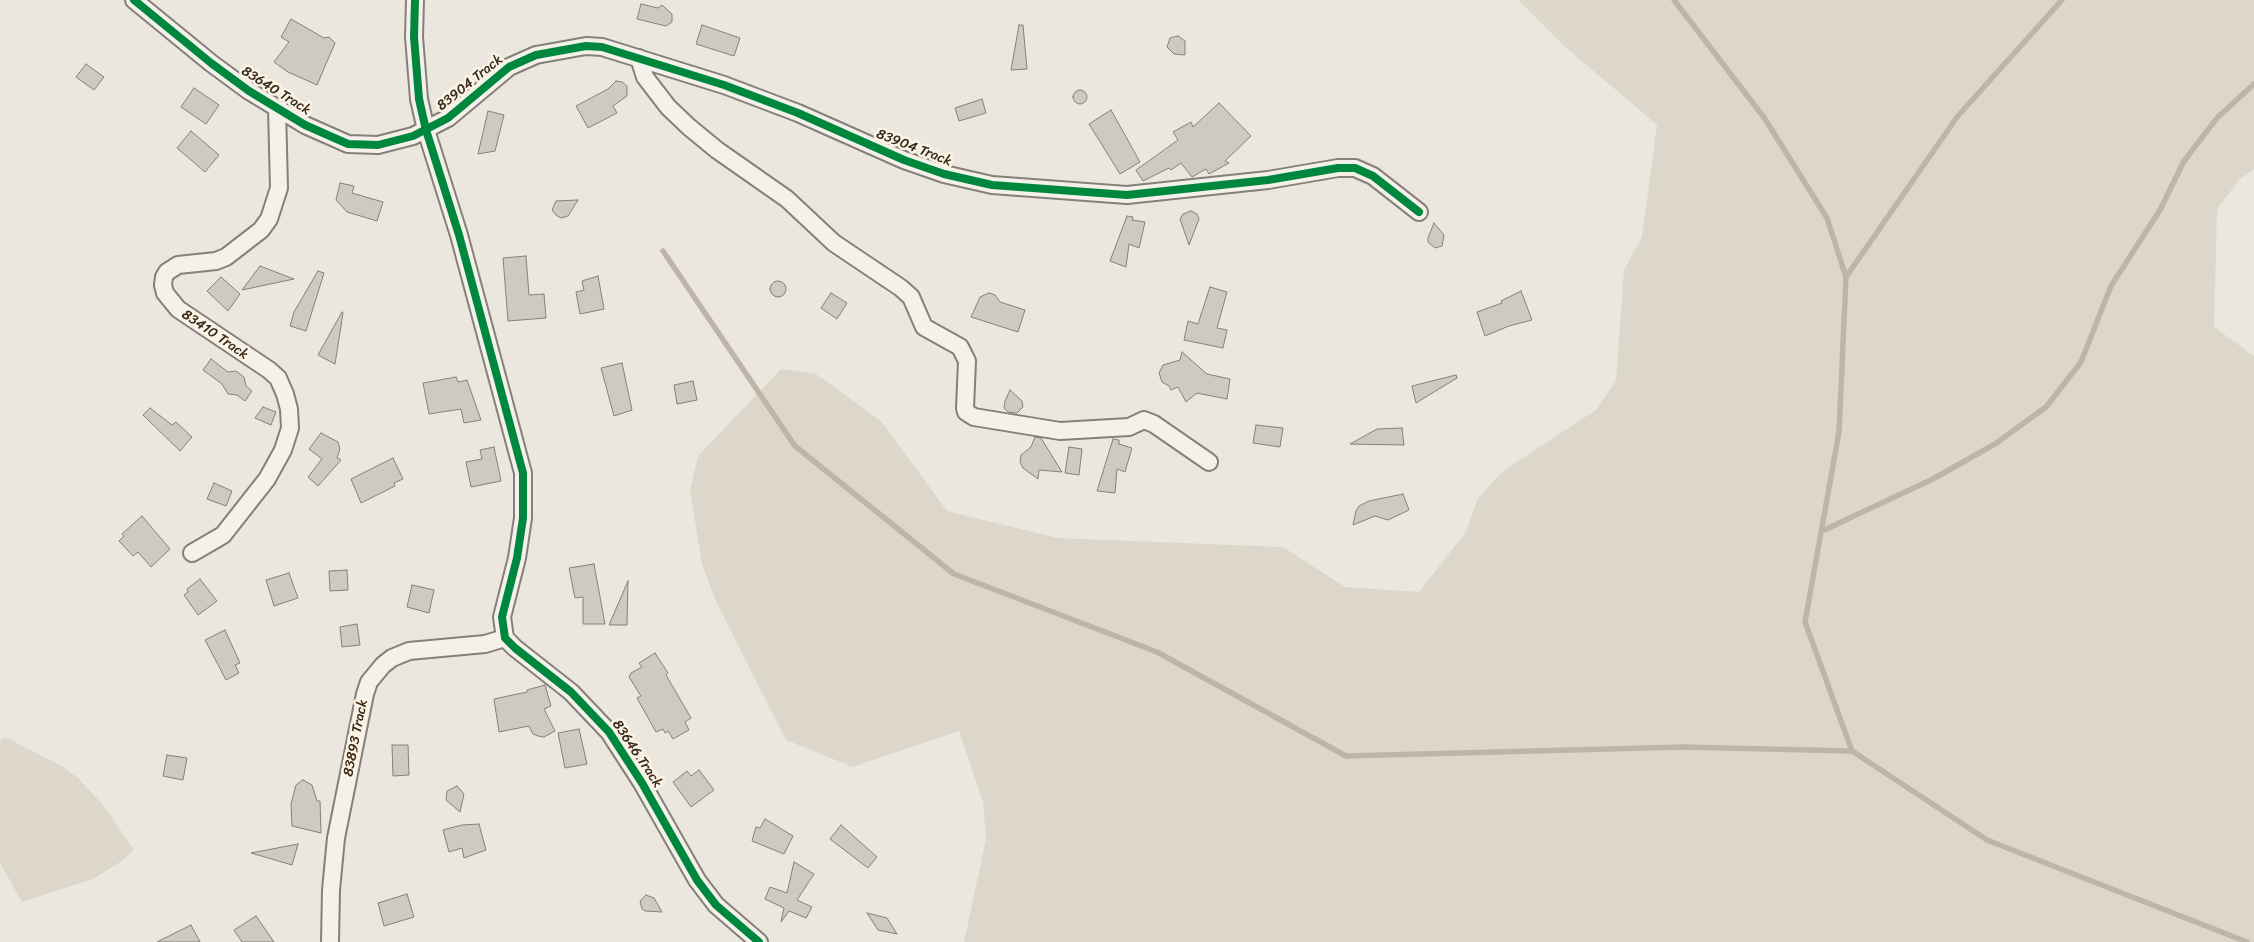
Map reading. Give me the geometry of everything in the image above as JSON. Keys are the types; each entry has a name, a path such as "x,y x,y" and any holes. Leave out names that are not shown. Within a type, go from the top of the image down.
{"street":[{"name":"83640 Track","path":"134,0 249,92 305,125 348,144 378,145 413,136 426,130"},
{"path":"415,0 414,37 419,98 426,130 459,235 523,473 523,518 517,558 502,617 505,638"},
{"name":"83904 Track","path":"426,130 448,118 509,67 536,55 586,46 602,47 760,98 904,160 944,174 992,185 1127,195 1268,180 1338,168 1355,168 1373,176 1419,212"},
{"path":"639,58 645,77 668,107 689,127 717,150 787,199 834,243 901,288 911,298 924,326 960,347 967,362 966,412 974,417 1060,431 1129,427 1144,420 1154,424 1209,462"},
{"name":"83410 Track","path":"192,552 223,534 267,479 286,442 290,428 289,409 278,378 270,370 241,353 178,309 165,293 164,277 167,272 178,265 216,261 226,256 261,230 269,219 279,188 277,108"},
{"name":"83893 Track","path":"330,942 331,890 336,838 369,682 382,665 392,658 409,651 485,644 505,638"},
{"name":"83646 Track","path":"505,638 571,692 609,732 642,782 697,880 716,905 758,942"}],"shaded area":[{"path":"1518,0 2254,0 2254,169 2239,180 2217,209 2214,327 2254,356 2254,942 964,942 986,839 983,802 959,731 853,767 786,740 715,599 702,564 690,490 698,456 781,369 816,374 881,421 947,511 1057,538 1283,547 1345,587 1419,592 1466,532 1478,498 1503,471 1596,410 1616,381 1624,270 1642,237 1657,125 1563,45"},
{"path":"5,737 62,766 78,778 104,806 134,850 122,861 93,879 22,902 0,863 0,740"}],"building":[{"path":"641,4 658,8 662,5 672,14 672,22 666,26 637,19"},
{"path":"291,19 324,38 329,37 335,43 317,85 288,72 274,62 289,42 281,37"},
{"path":"702,25 740,38 734,56 696,44"},
{"path":"1019,25 1023,25 1027,69 1011,70"},
{"path":"1178,36 1185,41 1185,55 1174,54 1167,47 1170,38"},
{"path":"86,64 104,77 94,90 76,77"},
{"path":"616,81 622,82 627,86 627,96 613,106 617,113 588,128 576,106 608,89"},
{"path":"194,88 219,105 206,124 181,107"},
{"path":"1077,90 1083,90 1087,97 1083,104 1077,104 1073,100 1073,94"},
{"path":"982,99 986,113 959,121 955,108"},
{"path":"1219,103 1251,136 1225,161 1229,163 1209,174 1206,169 1192,177 1181,163 1171,170 1169,168 1143,181 1136,170 1178,140 1173,132 1191,122 1193,127"},
{"path":"1111,110 1140,162 1120,174 1089,124"},
{"path":"488,111 504,115 495,151 478,154"},
{"path":"191,131 219,155 205,172 177,148"},
{"path":"340,183 354,186 352,193 383,202 377,221 347,212 336,200"},
{"path":"578,200 568,216 561,218 552,210 556,201"},
{"path":"1191,211 1197,214 1199,219 1189,245 1180,219 1183,214"},
{"path":"1127,216 1133,217 1132,220 1145,222 1139,248 1129,244 1126,267 1110,261"},
{"path":"1434,223 1444,235 1442,246 1435,248 1428,242"},
{"path":"526,256 529,295 544,294 546,318 508,321 503,258"},
{"path":"260,266 294,279 242,290"},
{"path":"318,271 324,273 306,331 290,326 294,312"},
{"path":"598,276 604,309 580,314 576,292 584,290 582,281"},
{"path":"221,277 240,294 228,311 207,291"},
{"path":"775,281 781,281 786,286 784,295 775,297 770,292 770,286"},
{"path":"1210,287 1227,292 1217,328 1227,330 1223,348 1184,340 1188,321 1198,324"},
{"path":"1521,291 1532,320 1509,326 1485,336 1477,312 1502,303 1501,301"},
{"path":"831,293 847,303 837,319 821,308"},
{"path":"989,293 995,295 1000,302 1025,310 1018,332 971,317 980,297"},
{"path":"343,313 335,364 318,355"},
{"path":"1182,352 1207,374 1230,379 1227,399 1197,393 1186,402 1178,387 1171,390 1169,386 1162,382 1159,373 1163,365 1180,360"},
{"path":"211,359 228,372 236,371 244,377 246,386 252,391 245,401 237,395 228,394 222,384 203,370"},
{"path":"622,363 632,410 614,416 601,368"},
{"path":"1456,375 1457,378 1416,403 1412,386"},
{"path":"456,377 458,382 467,380 481,420 464,423 461,409 429,414 423,383"},
{"path":"693,381 697,400 677,404 674,385"},
{"path":"1010,390 1022,401 1023,407 1017,413 1008,412 1004,408"},
{"path":"263,407 276,412 271,425 255,418"},
{"path":"150,408 172,425 176,422 192,437 180,451 143,415"},
{"path":"1256,425 1283,428 1280,447 1253,443"},
{"path":"1402,428 1404,445 1350,444 1377,429"},
{"path":"321,433 338,442 340,449 337,458 341,460 318,486 308,477 322,459 309,449"},
{"path":"1035,437 1041,438 1062,472 1039,470 1038,479 1023,468 1020,462 1021,455 1031,447"},
{"path":"1113,439 1119,440 1119,444 1132,448 1125,472 1117,469 1115,493 1097,491"},
{"path":"494,447 501,481 471,487 466,462 482,459 480,450"},
{"path":"1069,447 1082,449 1079,475 1065,473"},
{"path":"393,458 403,479 394,483 395,486 361,503 351,479"},
{"path":"214,483 232,491 226,506 207,499"},
{"path":"1403,494 1409,510 1388,520 1375,516 1353,525 1359,506 1369,501"},
{"path":"142,516 170,549 151,567 138,552 133,556 119,541 124,536 122,534"},
{"path":"594,564 605,624 583,624 583,597 575,598 569,568"},
{"path":"347,570 348,590 330,591 329,571"},
{"path":"289,573 298,598 274,606 266,580"},
{"path":"200,579 217,601 198,615 184,595 188,592 187,589"},
{"path":"628,581 627,625 609,625"},
{"path":"412,585 434,590 429,613 407,607"},
{"path":"357,624 360,645 342,647 340,627"},
{"path":"225,630 240,663 235,665 239,673 226,680 205,640"},
{"path":"655,653 668,673 666,675 691,718 685,722 689,730 673,739 668,731 665,733 663,729 656,732 637,698 641,696 629,677 631,673 642,667 639,663"},
{"path":"545,685 551,706 544,709 555,731 544,737 533,734 529,726 499,732 494,699 527,692 527,690"},
{"path":"579,729 587,764 565,768 558,733"},
{"path":"392,745 408,745 409,775 393,776"},
{"path":"167,755 187,758 183,780 163,776"},
{"path":"699,770 714,790 691,807 673,782 687,771 691,776"},
{"path":"303,780 312,785 317,801 320,801 321,833 292,826 291,804 296,785"},
{"path":"457,786 464,794 460,812 446,800 447,791"},
{"path":"765,819 793,836 784,854 752,841 756,827 760,828"},
{"path":"479,824 486,850 464,858 462,848 449,852 443,830 462,825"},
{"path":"841,825 877,857 868,868 830,839"},
{"path":"298,844 292,865 251,853"},
{"path":"794,862 814,874 797,900 812,907 806,918 789,911 781,922 784,908 765,899 770,887 787,893"},
{"path":"407,894 414,917 384,926 378,903"},
{"path":"646,895 654,898 662,912 645,911 642,909 640,901"},
{"path":"867,913 887,918 897,934 878,930"},
{"path":"256,916 274,942 242,942 234,930"},
{"path":"191,925 200,942 157,942"}],"waterway":[{"path":"1674,0 1765,119 1827,218 1846,277 1839,432 1805,622 1852,751 1987,840 2247,942"},
{"path":"1846,277 1957,117 2062,0"},
{"path":"1822,531 1933,479 1995,444 2046,407 2081,362 2111,286 2160,210 2184,161 2217,118 2254,84"},
{"path":"663,251 795,446 954,574 1157,652 1346,756 1683,747 1852,751"}],"cycle path":[{"path":"134,0 211,63 249,91 305,125 348,144 378,145 413,136 448,118 509,67 536,55 586,46 602,47 724,85 798,113 904,160 944,174 992,185 1127,195 1268,180 1338,168 1355,168 1373,176 1419,212"},
{"path":"415,0 414,37 419,99 426,130 459,235 523,473 523,518 517,558 502,617 505,638 571,692 609,732 642,783 697,880 716,905 759,942"}]}
